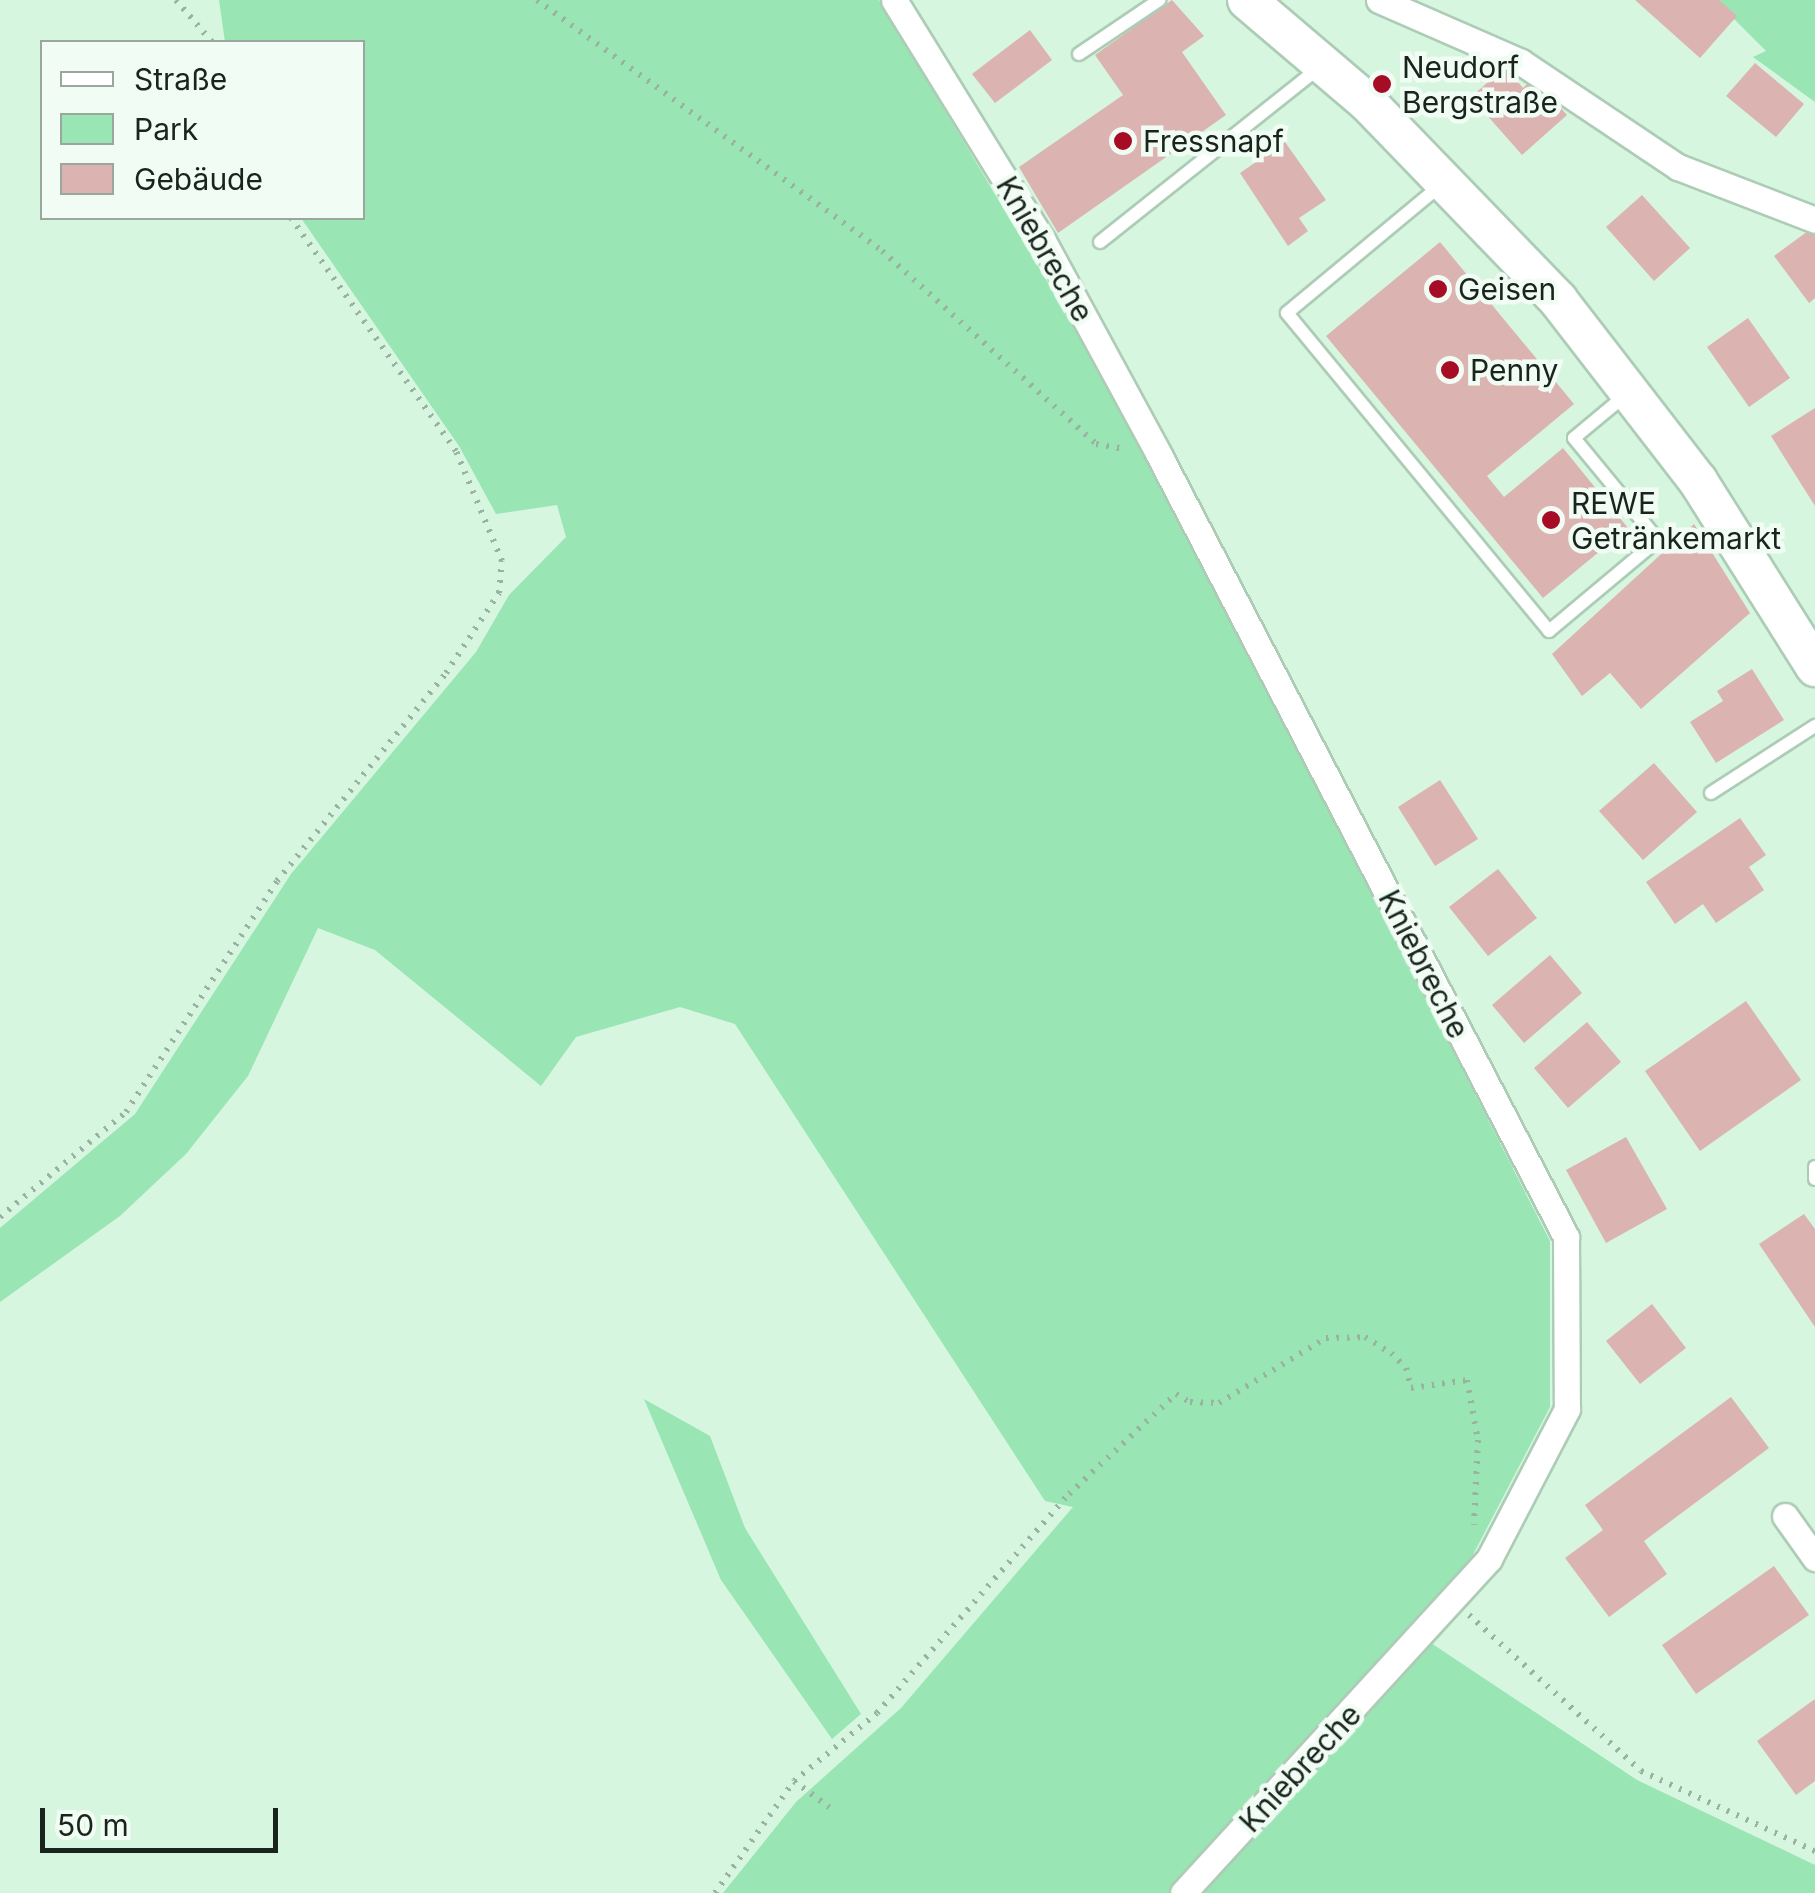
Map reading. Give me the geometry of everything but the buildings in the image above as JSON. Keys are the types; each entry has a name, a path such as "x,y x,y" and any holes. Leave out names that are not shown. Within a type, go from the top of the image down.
{"main road":[{"path":"1247,0 1325,64 1447,180 1558,300 1720,512 1815,667"}],"street":[{"name":"Kniebreche","path":"894,0 1043,240 1160,455 1566,1237 1567,1409 1489,1558 1456,1600 1183,1893"},
{"path":"1379,0 1520,62 1678,167 1815,220"},
{"path":"1785,1516 1815,1558"}],"lane":[{"path":"1079,54 1160,0"},
{"path":"1100,242 1325,64"},
{"path":"1447,180 1287,313 1549,631 1658,540 1574,438 1630,391"},
{"path":"1710,793 1815,726"},
{"path":"1815,1167 1815,1179"}],"path":[{"path":"176,0 210,40"},
{"path":"538,0 882,251 1096,444 1160,455"},
{"path":"0,1217 126,1112 277,881 446,673 499,593 502,561 456,451 292,220"},
{"path":"715,1893 794,1781 877,1714 1069,1494 1176,1394 1190,1402 1219,1403 1326,1338 1364,1337 1392,1353 1406,1368 1411,1388 1467,1380 1478,1440 1470,1516 1489,1558"},
{"path":"1456,1600 1525,1672 1642,1771 1815,1852"},
{"path":"794,1781 829,1808"}],"green space":[{"path":"219,0 879,0 1131,422 1550,1241 1550,1407 1428,1641 1637,1780 1815,1865 1815,1893 723,1893 796,1802 901,1708 1073,1507 1045,1501 735,1024 680,1007 576,1037 541,1086 375,950 318,928 248,1076 186,1154 120,1216 0,1302 0,1228 135,1114 291,874 476,652 509,595 566,537 557,505 496,514 459,446 302,220 365,220 365,40 225,40"},
{"path":"1715,0 1815,0 1815,102 1753,57 1766,51"},
{"path":"644,1399 710,1436 745,1528 861,1714 832,1739 721,1580"}],"place":[{"name":"Neudorf Bergstraße","path":"1382,84"},
{"name":"Fressnapf","path":"1123,141"},
{"name":"Geisen","path":"1438,289"},
{"name":"Penny","path":"1450,370"},
{"name":"REWE Getränkemarkt","path":"1551,520"}]}
